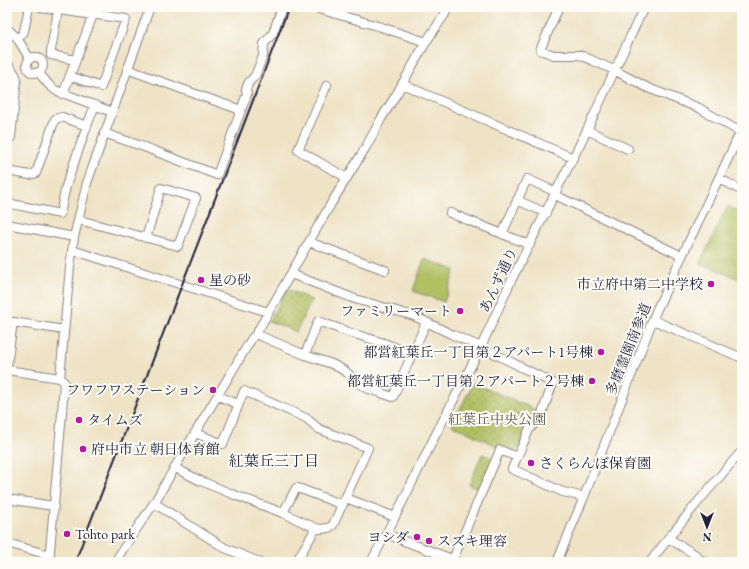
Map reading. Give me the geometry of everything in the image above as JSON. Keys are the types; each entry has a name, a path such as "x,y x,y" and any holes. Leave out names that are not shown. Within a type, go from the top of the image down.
{"street":[{"path":"16,38 22,35 24,31 29,7"},
{"path":"40,7 126,19 102,87 70,76"},
{"path":"60,378 72,250 87,183 150,7"},
{"path":"312,7 378,26 426,42"},
{"path":"115,562 154,503 194,433 218,396 252,338 256,334 332,202 448,7"},
{"path":"559,7 540,50 554,54 580,55 614,70 648,88 699,108 741,131"},
{"name":"あんず通り","path":"371,562 481,347 510,283 587,130 644,7"},
{"path":"58,10 51,55 76,60"},
{"path":"104,133 217,175 247,94 246,89 249,82 255,76 263,56 264,44 273,33 282,10"},
{"path":"63,94 93,15"},
{"path":"7,28 16,38 30,59"},
{"path":"37,57 42,60 44,65 43,69 39,73 33,73 28,69 27,64 30,59 37,57"},
{"path":"7,63 17,79 11,137 7,142"},
{"path":"127,69 241,110"},
{"path":"39,73 48,85 55,90 112,112"},
{"path":"402,84 573,158"},
{"path":"327,85 298,150 347,178"},
{"path":"7,203 60,214 66,186 95,105"},
{"path":"7,171 30,175 36,173 55,119 62,117 87,126"},
{"path":"587,130 628,149"},
{"name":"多磨霊園南参道","path":"557,562 653,320 741,131"},
{"path":"719,178 742,191"},
{"path":"502,234 527,179 682,256"},
{"path":"79,220 146,238 178,246 196,198 162,188 146,238"},
{"path":"517,200 546,213"},
{"path":"450,213 530,244"},
{"path":"7,224 74,237"},
{"path":"309,242 384,270"},
{"path":"72,250 268,312"},
{"path":"291,274 356,299 414,316 553,383 541,416 529,430 512,469 564,492 584,497"},
{"path":"653,320 742,358"},
{"path":"305,355 318,321 412,354"},
{"path":"7,365 13,322 64,330"},
{"path":"256,334 305,355 332,364 360,384 393,397 426,323"},
{"path":"7,370 60,378 64,382 49,559 7,543"},
{"path":"175,468 232,494 320,529 328,528 333,525 368,448 319,429 306,418 244,391 222,444 194,433"},
{"path":"218,396 238,404"},
{"path":"386,534 456,561 500,450 517,458"},
{"path":"650,562 719,476 742,451"},
{"path":"282,513 296,488 298,488 395,517"},
{"path":"7,499 54,506"},
{"path":"154,503 225,548 259,562"},
{"path":"296,562 316,528"},
{"path":"668,538 706,562"}],"green space":[{"path":"728,206 742,213 742,280 700,263"},
{"path":"424,259 455,270 444,302 413,291"},
{"path":"287,289 312,300 296,332 269,321"},
{"name":"紅葉丘中央公園","path":"473,383 541,412 514,454 452,425"},
{"path":"482,454 496,460 480,489 469,485"}],"railway":[{"path":"75,562 289,7"}],"place":[{"name":"星の砂","path":"201,280"},
{"name":"市立府中第二中学校","path":"711,284"},
{"name":"ファミリーマート","path":"460,311"},
{"name":"都営紅葉丘一丁目第２アパート1号棟","path":"601,352"},
{"name":"都営紅葉丘一丁目第２アパート２号棟","path":"592,381"},
{"name":"フワフワステーション","path":"213,390"},
{"name":"タイムズ","path":"79,420"},
{"name":"府中市立 朝日体育館","path":"83,449"},
{"name":"さくらんぼ保育園","path":"531,463"},
{"name":"Tohto park","path":"67,534"},
{"name":"ヨシダ","path":"417,537"},
{"name":"スズキ理容","path":"429,541"}],"district":[{"name":"紅葉丘三丁目","path":"274,460"}]}
